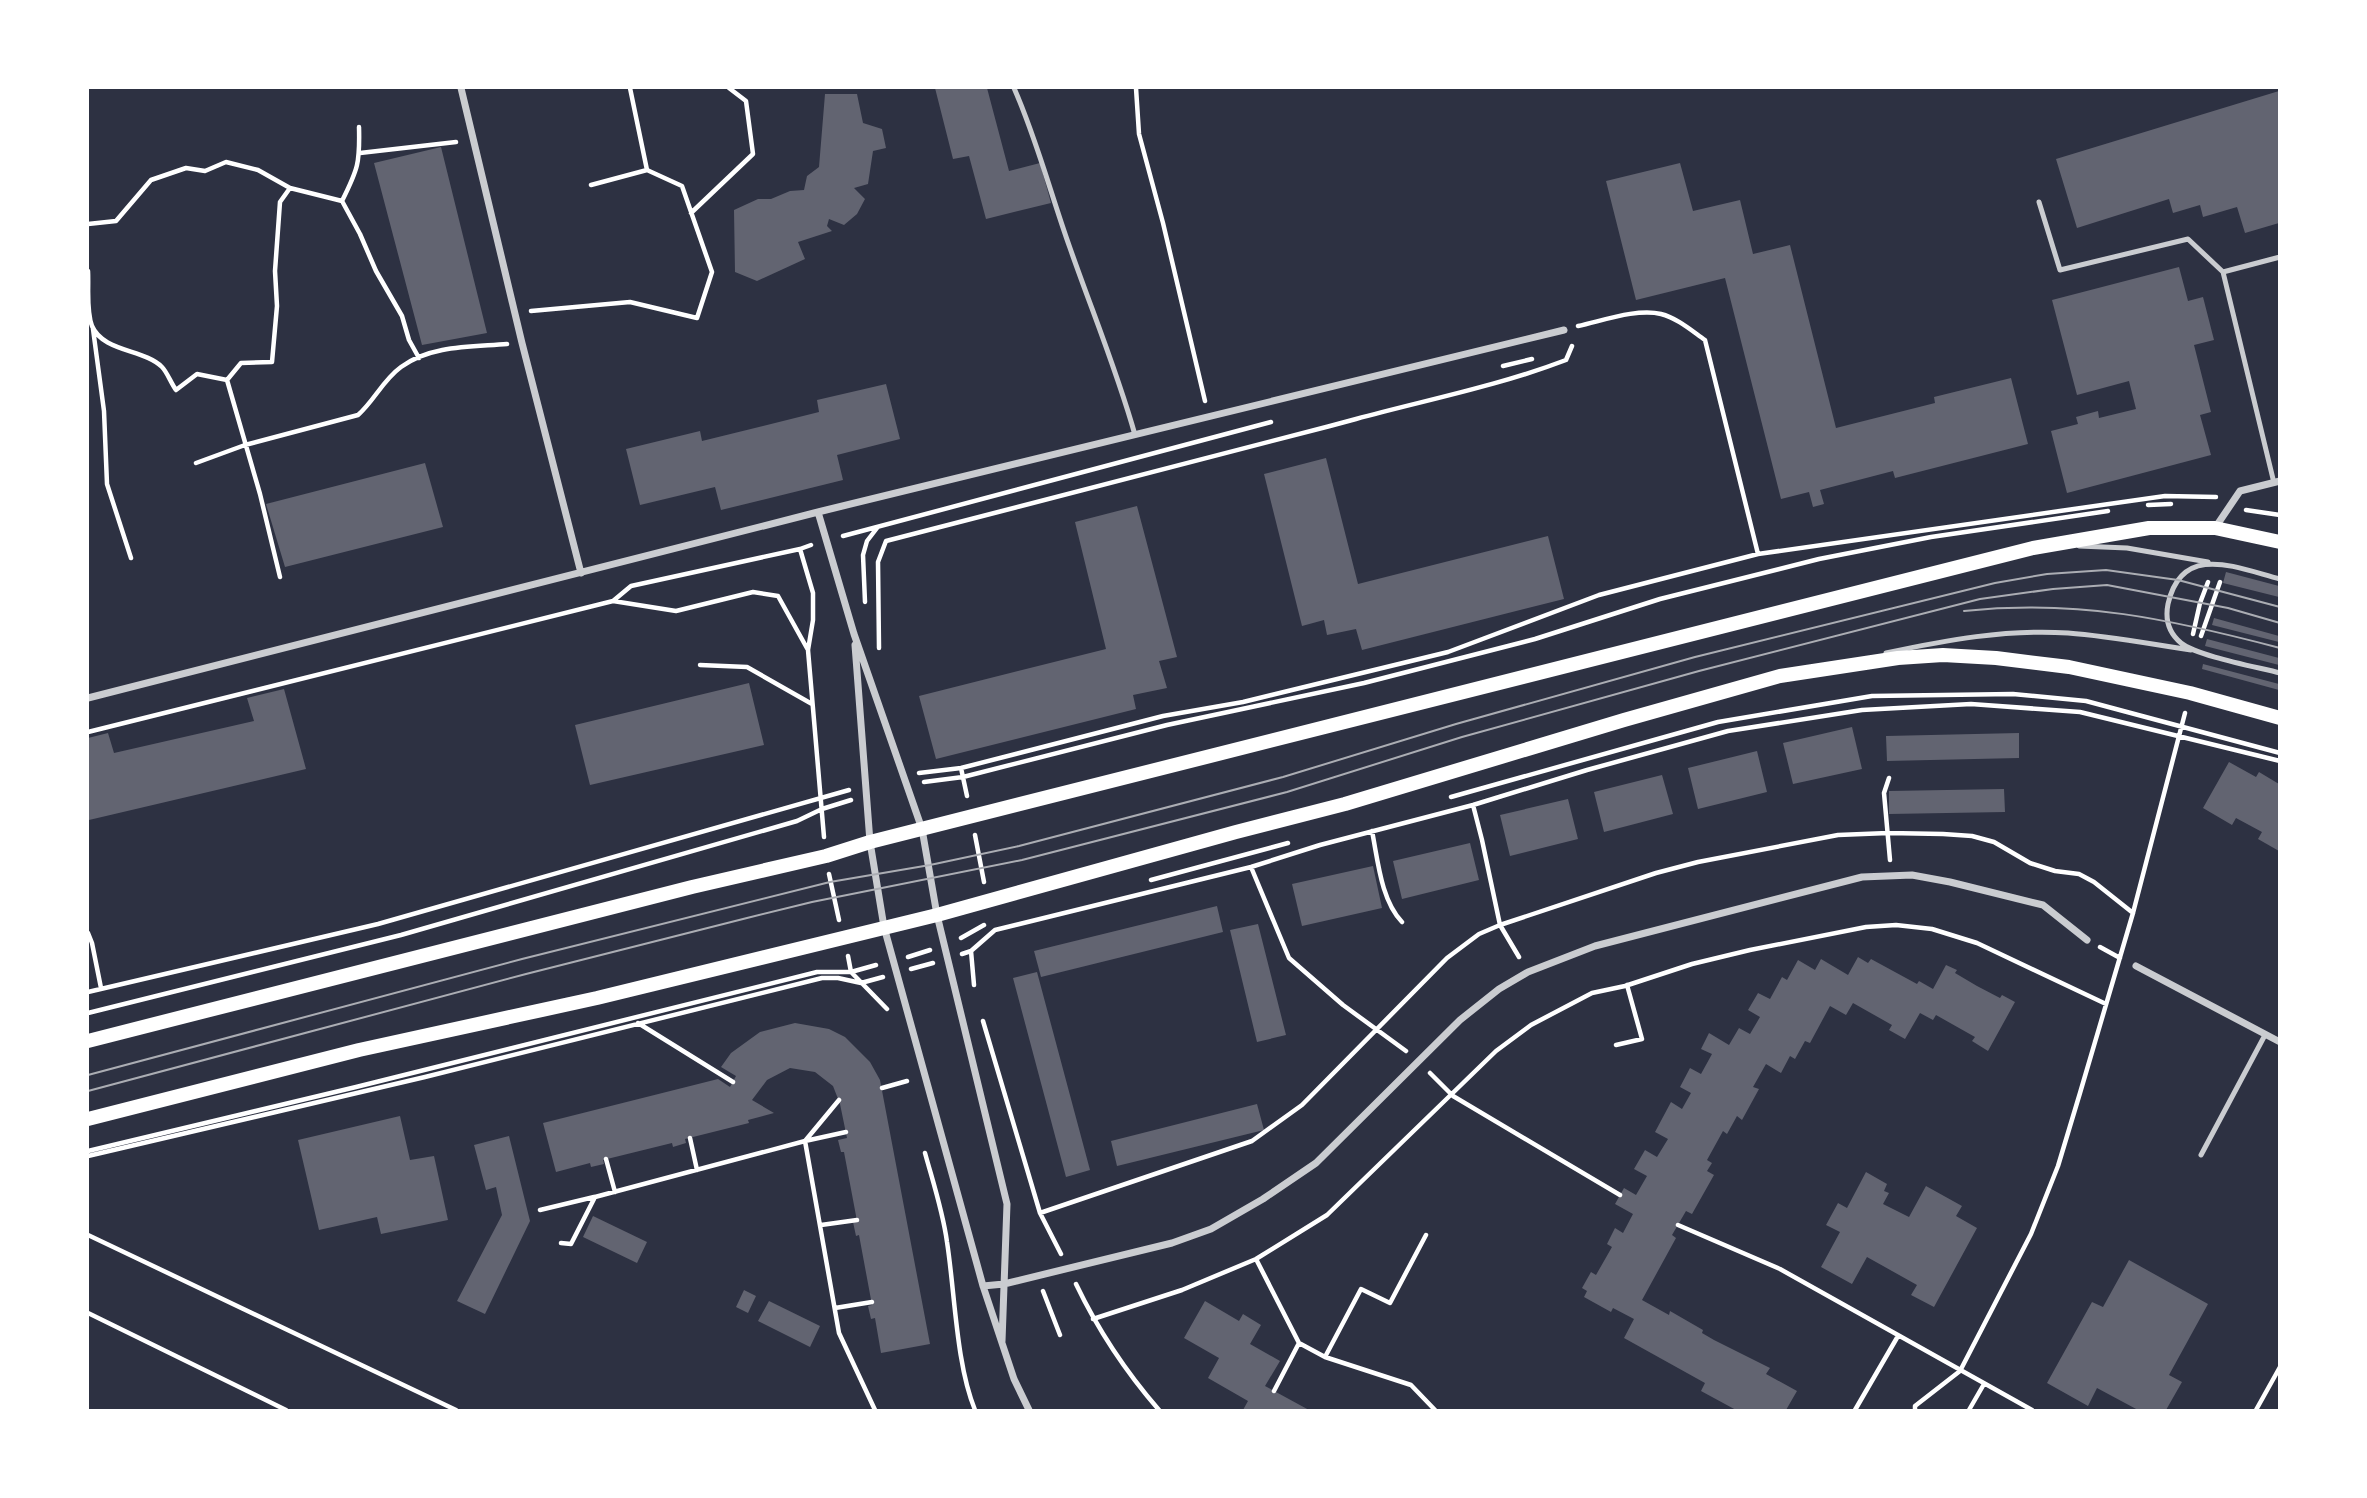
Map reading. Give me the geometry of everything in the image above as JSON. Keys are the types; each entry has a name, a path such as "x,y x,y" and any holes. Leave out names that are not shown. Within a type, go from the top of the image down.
{"main road":[{"path":"88,1041 2033,548 2149,528 2215,528 2280,542"},
{"path":"88,1119 359,1050 597,998 937,915 1345,804 1780,676 1898,658 1943,655 2069,667 2183,691 2280,718"}],"street":[{"path":"461,88 581,573"},
{"path":"88,698 818,512 1564,330"},
{"path":"2215,528 2240,491 2277,482"},
{"path":"818,512 854,634 922,829 937,915 1007,1204 1002,1340"},
{"path":"854,634 870,842 884,927 983,1286 1014,1379 1029,1410"},
{"path":"983,1286 1004,1284 1172,1243 1210,1229 1237,1214 1289,1184 1316,1163 1460,1020 1499,989 1528,972 1595,946 1862,877 1892,875 1950,882 2043,905 2087,940"},
{"path":"2136,966 2280,1042"}],"lane":[{"path":"1014,88 1028,120 1069,247 1123,390 1135,435"},
{"path":"2039,202 2060,270 2188,239 2223,272 2277,482"},
{"path":"2223,272 2280,257"},
{"path":"2033,548 2127,548 2218,564 2280,579"},
{"path":"2194,650 2176,638 2170,630 2167,620 2170,596 2185,572 2204,563 2218,564"},
{"path":"1780,676 1971,636 2021,633 2068,633 2194,650 2280,673"},
{"path":"2201,1155 2265,1035"}],"path":[{"path":"630,88 648,170"},
{"path":"691,213 753,154 746,101 729,88"},
{"path":"1137,88 1139,134 1209,415"},
{"path":"342,201 358,170 359,127"},
{"path":"360,153 473,140"},
{"path":"88,224 116,221 151,180 186,168 205,171 226,162 258,170 290,188 342,201 376,271 402,316 409,340 419,358"},
{"path":"529,311 630,302 696,318 712,272 682,187 648,170 592,185"},
{"path":"227,380 241,363 272,362 277,306 275,271 280,202 290,188"},
{"path":"88,271 89,313 104,411 107,484 131,558"},
{"path":"1564,330 1628,314 1661,314 1684,325 1705,340 1758,554"},
{"path":"873,632 880,652 878,562 886,541 1520,377 1566,360 1582,325"},
{"path":"93,329 113,345 148,357 164,368 176,390 197,373 227,380"},
{"path":"196,463 245,445 358,415 401,367 419,358 451,348 522,343"},
{"path":"1490,368 1535,358"},
{"path":"227,380 280,577"},
{"path":"613,601 631,586 800,549 1278,421"},
{"path":"902,776 961,768 1163,716 1243,702 1448,652 1600,595 1758,554 2165,496 2235,497"},
{"path":"2253,535 2271,503"},
{"path":"905,785 963,777 1167,725 1377,680 1535,639 1660,599 1819,559 1931,537 2157,504 2181,505"},
{"path":"2229,507 2280,515"},
{"path":"2237,532 2249,510"},
{"path":"865,611 863,555 867,541 878,527"},
{"path":"800,549 813,593 813,620 808,650 826,856 851,971 886,1007 889,1018"},
{"path":"2194,650 2200,603 2218,564"},
{"path":"2194,650 2227,567"},
{"path":"88,732 613,601 676,611 753,592 778,596 808,650"},
{"path":"700,665 747,667 813,705"},
{"path":"2168,722 2183,691"},
{"path":"1915,1410 1915,1406 1960,1371 2031,1234 2057,1166 2133,913 2180,737 2183,691"},
{"path":"1440,800 1718,722 1872,696 2013,694 2086,701 2280,753"},
{"path":"88,1156 425,1077 822,978 860,983 896,974 971,951 995,930 1251,867 1320,845 1473,805 1728,731 1862,710 1971,704 2080,712 2280,761"},
{"path":"961,768 988,901"},
{"path":"1889,778 1884,793 1892,875"},
{"path":"88,992 378,924 866,785"},
{"path":"88,1013 415,931 797,821 822,809 866,796"},
{"path":"1473,805 1500,925 1528,972"},
{"path":"1372,831 1392,912 1402,922"},
{"path":"1040,1213 1252,1141 1302,1105 1447,958 1479,934 1656,873 1698,862 1838,835 1888,833 1972,836 1994,842 2045,869 2079,873 2133,913"},
{"path":"1140,883 1296,841"},
{"path":"1251,867 1289,958 1343,1005 1418,1060 1451,1094 1620,1195"},
{"path":"88,1151 817,972 851,971 893,961 945,946 992,922 995,930"},
{"path":"1093,1319 1182,1290 1256,1259 1327,1215 1496,1051 1531,1025 1591,993 1750,950 1866,927 1896,925 1932,929 1977,943 2106,1004"},
{"path":"88,933 101,988"},
{"path":"971,951 975,992"},
{"path":"1616,1045 1642,1039 1627,985"},
{"path":"983,1018 1040,1213 1063,1258"},
{"path":"637,1023 733,1082"},
{"path":"904,1070 911,1094"},
{"path":"882,1088 907,1081"},
{"path":"805,1140 839,1100"},
{"path":"540,1210 805,1140 846,1132"},
{"path":"690,1138 697,1170"},
{"path":"805,1140 839,1333 875,1410"},
{"path":"924,1147 947,1238 963,1363 969,1397 975,1410"},
{"path":"606,1160 615,1192"},
{"path":"561,1243 571,1244 595,1197"},
{"path":"821,1225 857,1220"},
{"path":"1678,1225 1780,1269 2032,1410"},
{"path":"88,1235 456,1410"},
{"path":"1325,1357 1361,1289 1390,1303 1426,1235"},
{"path":"1256,1259 1299,1343 1325,1357 1411,1385 1434,1410"},
{"path":"1073,1277 1093,1319 1136,1383 1160,1410"},
{"path":"835,1308 872,1302"},
{"path":"88,1313 286,1410"},
{"path":"1854,1410 1898,1336"},
{"path":"1275,1391 1299,1343"},
{"path":"2256,1410 2280,1367"},
{"path":"1969,1410 1984,1384"}],"building":[{"path":"935,88 987,88 1009,171 1040,163 1051,203 986,219 969,156 953,159"},
{"path":"2279,91 2279,223 2245,233 2237,207 2203,217 2200,205 2173,213 2169,199 2077,228 2056,159"},
{"path":"825,94 857,94 863,123 882,129 886,148 873,151 868,184 854,188 865,199 857,214 844,225 829,219 827,226 832,231 798,242 805,259 757,281 735,272 734,210 758,199 771,199 790,191 804,190 807,176 819,167"},
{"path":"441,147 487,333 422,345 374,163"},
{"path":"1680,163 1693,211 1740,200 1753,254 1790,245 1836,428 1935,403 1934,397 2011,378 2028,444 1895,478 1893,471 1820,490 1824,504 1813,507 1809,492 1781,499 1725,278 1636,300 1606,181"},
{"path":"2179,267 2188,301 2203,297 2214,340 2194,345 2211,412 2200,415 2211,455 2067,493 2051,431 2078,424 2076,417 2098,411 2099,418 2136,409 2129,381 2077,395 2052,300"},
{"path":"886,384 900,439 837,455 843,480 721,510 715,487 640,505 626,449 700,431 702,441 819,412 817,400"},
{"path":"1326,458 1358,584 1548,536 1564,599 1362,650 1356,629 1327,635 1324,620 1302,626 1264,474"},
{"path":"425,463 443,527 285,567 266,504"},
{"path":"1137,506 1177,657 1159,661 1167,688 1133,695 1136,709 936,759 919,696 1106,649 1075,522"},
{"path":"2226,572 2279,586 2279,597 2223,583"},
{"path":"2214,618 2279,636 2279,642 2212,625"},
{"path":"2207,639 2279,658 2279,665 2205,646"},
{"path":"2203,664 2279,684 2279,690 2202,669"},
{"path":"749,683 764,745 590,785 575,725"},
{"path":"284,689 306,769 89,820 88,738 108,733 114,753 254,721 247,698"},
{"path":"1852,727 1862,769 1793,784 1783,743"},
{"path":"2019,733 2019,758 1887,761 1886,736"},
{"path":"1757,751 1767,792 1698,809 1688,768"},
{"path":"2229,762 2256,777 2259,772 2279,784 2279,851 2258,839 2262,832 2236,818 2232,825 2203,808"},
{"path":"1662,775 1673,814 1604,832 1594,792"},
{"path":"2004,789 2005,812 1889,814 1889,791"},
{"path":"1568,799 1578,839 1510,856 1500,815"},
{"path":"1470,843 1479,880 1402,899 1393,861"},
{"path":"1373,866 1382,908 1302,926 1292,884"},
{"path":"1217,906 1223,932 1041,977 1034,951"},
{"path":"1258,924 1286,1035 1257,1042 1230,930"},
{"path":"1858,957 1868,963 1871,959 1917,984 1919,981 1933,989 1946,965 1977,986 2000,998 2002,995 2015,1002 1988,1051 1972,1041 1975,1037 1936,1015 1933,1020 1920,1013 1905,1039 1889,1030 1892,1025 1853,1003 1846,1015 1830,1006 1810,1043 1805,1041 1795,1059 1790,1056 1781,1073 1766,1064 1753,1087 1759,1089 1742,1120 1737,1116 1727,1134 1723,1131 1707,1160 1712,1163 1707,1171 1714,1175 1692,1214 1686,1211 1672,1235 1676,1238 1642,1300 1669,1315 1670,1311 1703,1330 1702,1333 1714,1340 1770,1368 1766,1374 1797,1391 1786,1410 1736,1410 1701,1391 1705,1383 1624,1338 1634,1319 1613,1308 1611,1312 1584,1297 1587,1291 1582,1288 1591,1272 1596,1275 1612,1247 1607,1244 1615,1228 1623,1233 1633,1214 1615,1204 1624,1188 1636,1195 1647,1176 1634,1169 1645,1150 1657,1157 1668,1139 1655,1132 1671,1102 1682,1109 1691,1093 1680,1087 1690,1068 1701,1074 1712,1054 1701,1049 1709,1033 1729,1045 1739,1028 1750,1034 1760,1017 1748,1010 1758,993 1770,999 1782,977 1787,980 1798,960 1815,970 1821,959 1848,975"},
{"path":"1037,972 1090,1170 1066,1177 1013,978"},
{"path":"795,1023 829,1029 845,1037 870,1062 880,1080 930,1344 881,1353 875,1318 871,1319 868,1306 872,1305 859,1235 856,1236 853,1222 857,1221 844,1152 841,1152 838,1140 847,1138 840,1104 833,1086 815,1072 790,1068 767,1080 752,1100 774,1113 748,1120 749,1123 685,1139 686,1143 673,1147 672,1143 603,1160 604,1164 591,1167 590,1163 556,1172 543,1123 718,1079 730,1087 736,1076 721,1067 731,1053 760,1032"},
{"path":"1257,1104 1264,1130 1117,1166 1111,1141"},
{"path":"400,1116 410,1160 434,1156 448,1220 381,1234 377,1217 319,1230 298,1140"},
{"path":"509,1136 530,1221 485,1314 457,1301 502,1215 496,1187 486,1190 474,1145"},
{"path":"1866,1172 1887,1184 1884,1191 1889,1193 1883,1204 1909,1217 1926,1186 1962,1206 1956,1216 1977,1228 1934,1307 1911,1295 1917,1285 1867,1257 1852,1284 1821,1267 1840,1232 1826,1225 1838,1203 1847,1208"},
{"path":"593,1216 647,1242 637,1263 583,1237"},
{"path":"2129,1260 2208,1304 2169,1375 2182,1382 2166,1410 2138,1410 2097,1388 2088,1406 2047,1383 2092,1302 2103,1307"},
{"path":"744,1290 756,1296 748,1313 736,1307"},
{"path":"769,1301 820,1326 810,1347 758,1321"},
{"path":"1205,1301 1239,1321 1243,1314 1261,1325 1250,1344 1280,1361 1265,1386 1309,1410 1243,1410 1248,1401 1208,1378 1219,1358 1184,1338"}],"tram line":[{"path":"88,1075 522,959 830,882 1019,846 1283,777 1456,724 1695,657 1995,583 2047,574 2106,570 2178,580 2280,607"},
{"path":"88,1091 747,918 812,902 1022,860 1287,792 1462,737 1699,671 1980,599 2107,585 2228,608 2280,623"},
{"path":"1964,611 2046,608 2124,614 2200,628 2280,648"}]}
